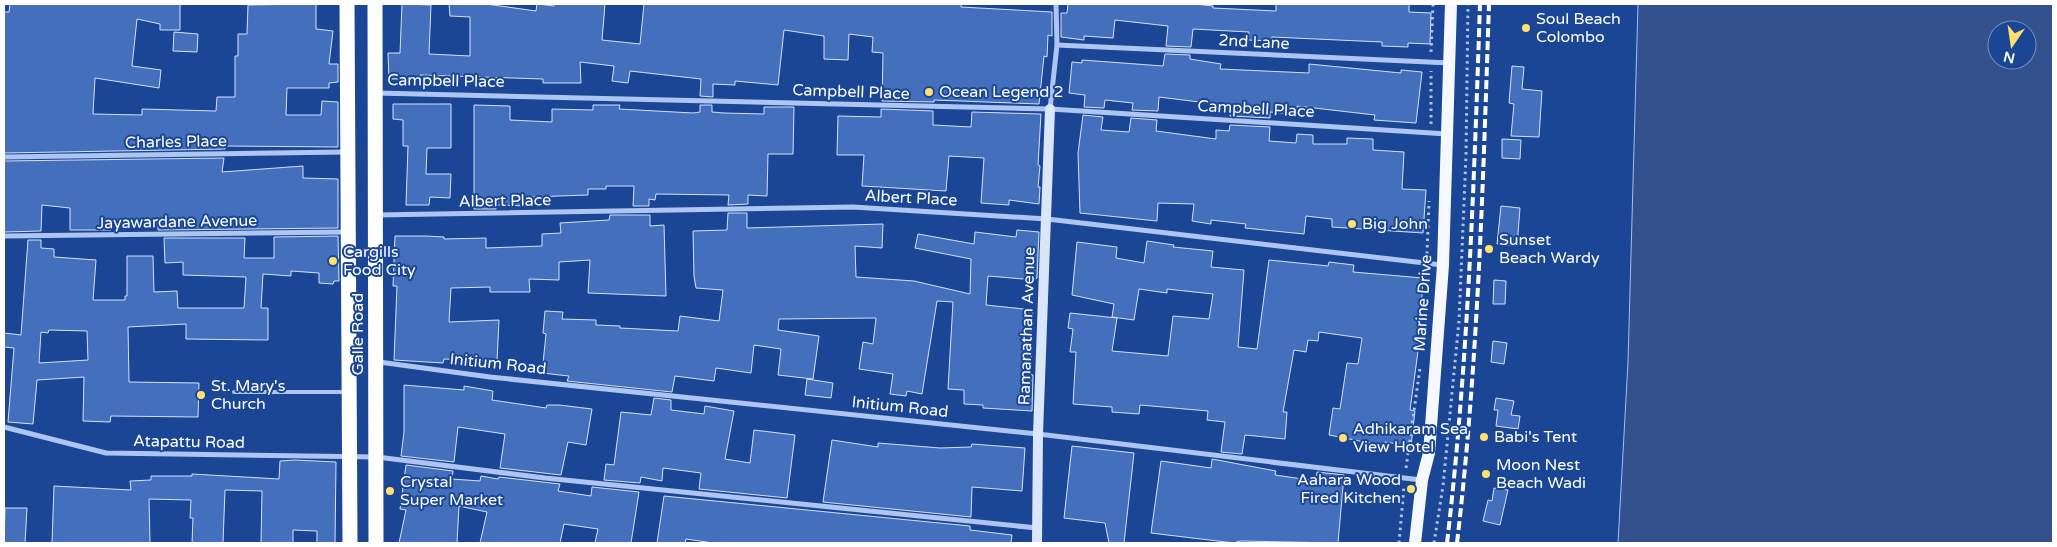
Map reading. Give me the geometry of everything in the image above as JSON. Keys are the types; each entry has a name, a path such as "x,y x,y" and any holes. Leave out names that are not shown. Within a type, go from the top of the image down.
{"highway":[{"name":"Galle Road","path":"348,4 350,543"},
{"name":"Galle Road","path":"375,4 373,93 377,457 376,543"}],"main road":[{"name":"Marine Drive","path":"1415,543 1422,480 1429,453 1443,265 1451,4"}],"street":[{"path":"1050,109 1057,45 1056,4"},
{"name":"2nd Lane","path":"1057,45 1450,63"},
{"name":"Campbell Place","path":"373,93 1050,109 1447,134"},
{"name":"Ramanathan Avenue","path":"1037,543 1038,434 1050,109"},
{"name":"Charles Place","path":"4,156 349,152"},
{"name":"Albert Place","path":"375,215 853,207 1047,219 1443,265"},
{"name":"Jayawardane Avenue","path":"4,236 350,232"},
{"name":"Initium Road","path":"376,362 490,377 1038,434 1422,480"},
{"name":"Atapattu Road","path":"4,427 106,453 377,457 545,478 1037,528"}],"lane":[{"path":"234,392 350,392"}],"path":[{"path":"1434,543 1442,494 1458,321 1465,165 1468,4"}],"water":[{"path":"1638,4 2053,4 2053,543 1618,543 1628,362"}],"building":[{"path":"10,4 180,4 180,30 160,30 160,24 137,19 132,66 161,70 159,88 95,78 93,114 142,115 142,109 216,111 217,97 235,97 235,56 238,56 238,34 247,34 248,5 316,4 316,29 333,31 329,64 338,64 338,82 329,83 329,88 287,88 286,115 321,115 322,101 338,102 338,147 225,146 225,149 4,153 4,12 9,12"},
{"path":"402,4 431,5 429,54 470,56 470,17 450,16 449,4 486,4 536,11 537,4 554,6 554,4 605,4 602,40 640,44 644,4 961,4 961,7 1052,12 1052,36 1048,35 1047,57 1044,56 1039,104 934,100 934,102 882,101 883,53 872,52 873,37 849,34 848,60 824,59 824,36 784,30 778,85 735,81 735,85 713,84 713,97 700,96 701,79 630,71 628,83 612,81 614,66 580,62 581,83 543,83 543,79 420,75 420,79 389,79 388,53 400,53"},
{"path":"1068,4 1195,4 1213,6 1213,8 1276,11 1276,4 1409,4 1409,12 1431,13 1430,44 1408,43 1408,47 1382,46 1382,42 1272,37 1271,41 1248,40 1249,32 1193,29 1191,47 1166,46 1168,26 1115,20 1113,38 1084,36 1084,40 1061,37 1061,13 1067,13"},
{"path":"174,32 198,34 197,52 173,51"},
{"path":"1165,54 1190,55 1190,59 1221,64 1220,69 1309,73 1309,64 1401,73 1401,70 1422,72 1416,123 1374,120 1375,115 1297,106 1297,114 1270,112 1270,118 1230,116 1231,106 1159,97 1158,111 1132,110 1133,103 1105,100 1104,108 1084,107 1085,95 1069,93 1072,62 1082,63 1082,60 1163,66"},
{"path":"1512,66 1524,67 1522,89 1542,91 1539,137 1511,136 1514,104 1509,103"},
{"path":"393,104 451,104 451,148 427,148 426,174 451,174 450,198 430,197 429,205 406,205 408,146 403,146 403,120 393,119"},
{"path":"474,105 510,106 510,120 552,122 552,109 593,110 593,105 620,105 619,109 693,113 700,112 700,105 712,105 712,112 764,114 764,107 794,107 793,154 768,154 767,196 748,195 748,204 728,205 729,195 656,194 655,200 649,199 649,206 633,206 634,186 606,186 606,189 588,189 588,195 530,197 530,206 496,205 496,209 474,209"},
{"path":"881,109 933,111 933,125 971,127 972,112 1041,114 1038,165 1040,166 1039,204 1009,200 1009,205 981,203 984,158 949,156 946,191 862,186 864,155 837,155 838,116 881,117"},
{"path":"1083,115 1103,117 1101,130 1129,132 1131,118 1157,120 1156,131 1216,139 1216,130 1229,131 1230,125 1270,127 1269,141 1296,143 1297,134 1313,135 1313,144 1347,144 1347,138 1373,139 1373,150 1404,152 1402,189 1426,190 1423,233 1332,227 1332,219 1306,216 1304,234 1245,228 1246,224 1211,220 1211,224 1192,221 1194,204 1158,203 1157,221 1080,213 1078,153"},
{"path":"1502,139 1521,140 1520,159 1502,158"},
{"path":"224,158 222,172 303,166 303,178 338,179 338,228 158,230 158,224 112,222 111,230 70,230 70,208 42,205 41,231 4,232 4,161"},
{"path":"1501,206 1520,208 1517,246 1497,244"},
{"path":"728,213 747,213 747,228 883,224 882,248 855,246 856,277 914,281 970,294 971,259 915,248 918,234 974,244 975,232 1016,237 1017,230 1039,232 1037,278 1035,280 988,276 986,305 1033,310 1030,344 1032,344 1030,374 1033,375 1032,411 983,408 983,405 964,404 964,390 948,389 953,302 937,301 922,394 907,391 906,396 890,394 893,374 859,369 863,342 873,344 876,318 779,319 778,330 819,336 813,379 778,375 781,349 754,345 751,373 716,368 714,381 675,376 672,392 567,381 569,376 542,373 546,334 543,333 545,311 563,312 562,319 596,320 596,325 620,326 620,328 678,331 680,316 719,321 723,290 696,288 693,231 727,230"},
{"path":"610,215 650,215 650,226 664,225 666,296 588,293 590,260 559,262 559,280 529,279 530,292 490,292 490,287 451,288 449,322 499,320 497,361 444,359 443,363 394,360 397,286 393,286 395,236 444,237 444,239 486,238 486,248 542,246 542,234 561,233 560,223 609,220"},
{"path":"338,236 339,281 334,281 333,284 319,283 319,273 291,271 291,276 263,274 261,308 268,308 268,340 186,339 186,324 128,327 129,382 199,383 198,417 111,416 110,422 83,421 84,377 37,380 33,424 8,422 14,348 4,347 4,333 21,335 28,240 41,240 41,248 54,249 54,257 96,260 93,300 125,300 125,296 127,296 127,256 153,256 154,292 177,291 178,308 244,308 246,277 183,275 183,262 165,263 164,238 245,238 244,258 274,258 274,237","holes":["49,330 87,331 88,360 39,363 41,332 48,333"]},
{"path":"1147,241 1174,245 1173,247 1213,251 1211,267 1244,270 1238,347 1257,349 1269,260 1328,266 1329,262 1354,265 1353,272 1423,278 1419,344 1410,410 1415,411 1411,446 1385,442 1385,446 1329,435 1333,408 1340,409 1347,363 1358,364 1362,338 1319,332 1318,341 1308,340 1306,352 1294,350 1283,412 1287,412 1285,439 1245,435 1242,454 1221,452 1225,422 1207,420 1208,411 1140,405 1139,414 1112,412 1112,407 1073,404 1076,352 1070,352 1073,329 1068,328 1070,313 1117,318 1112,351 1168,356 1173,316 1209,319 1213,294 1167,289 1167,293 1139,289 1134,320 1112,317 1114,304 1072,295 1077,242 1117,247 1116,258 1144,263"},
{"path":"1494,280 1506,281 1505,304 1493,304"},
{"path":"1493,341 1507,343 1504,364 1491,362"},
{"path":"807,379 833,383 831,398 805,395"},
{"path":"404,385 464,390 464,386 493,391 492,400 546,408 547,405 559,405 592,409 586,445 568,442 561,475 500,468 505,434 458,427 454,462 401,456 404,432"},
{"path":"654,398 671,400 671,410 704,414 705,406 734,411 725,459 750,463 754,430 795,435 787,498 699,489 701,473 663,468 662,481 641,477 640,483 604,480 606,464 614,465 621,412 651,415"},
{"path":"1496,398 1514,401 1511,415 1520,416 1518,429 1496,426 1498,410 1494,410"},
{"path":"832,440 878,447 878,443 940,448 971,447 972,444 1025,448 1022,491 972,487 971,517 823,502"},
{"path":"1072,446 1134,453 1124,543 1109,543 1105,523 1064,518"},
{"path":"1212,459 1276,471 1275,475 1316,481 1317,472 1344,475 1338,543 1240,541 1234,543 1151,533 1161,461 1211,468"},
{"path":"280,461 336,462 335,543 317,543 317,531 293,530 293,543 261,543 262,491 225,490 223,543 192,543 193,518 190,518 191,500 149,499 150,543 52,543 54,486 131,490 130,481 151,480 151,476 192,476 192,474 279,479"},
{"path":"406,465 453,471 452,479 480,481 481,476 560,484 558,491 591,496 592,487 639,492 631,543 595,543 598,529 564,524 560,543 480,543 487,512 459,506 457,543 399,543 406,510 400,509"},
{"path":"1494,488 1508,490 1500,525 1483,521 1488,500 1492,501"},
{"path":"664,496 970,526 970,530 1012,535 1011,543 713,543 686,539 685,543 657,543"},
{"path":"5,508 27,508 25,543 4,543"}],"railway":[{"path":"1447,543 1465,341 1480,4"},
{"path":"1457,543 1475,341 1489,4"}],"place":[{"name":"Soul Beach Colombo","path":"1526,28"},
{"name":"Ocean Legend 2","path":"929,92"},
{"name":"Big John","path":"1352,224"},
{"name":"Sunset Beach Wardy","path":"1489,249"},
{"name":"Cargills Food City","path":"333,261"},
{"name":"St. Mary's Church","path":"201,395"},
{"name":"Babi's Tent","path":"1484,437"},
{"name":"Adhikaram Sea View Hotel","path":"1343,438"},
{"name":"Moon Nest Beach Wadi","path":"1486,474"},
{"name":"Aahara Wood Fired Kitchen","path":"1411,489"},
{"name":"Crystal Super Market","path":"390,491"}]}
